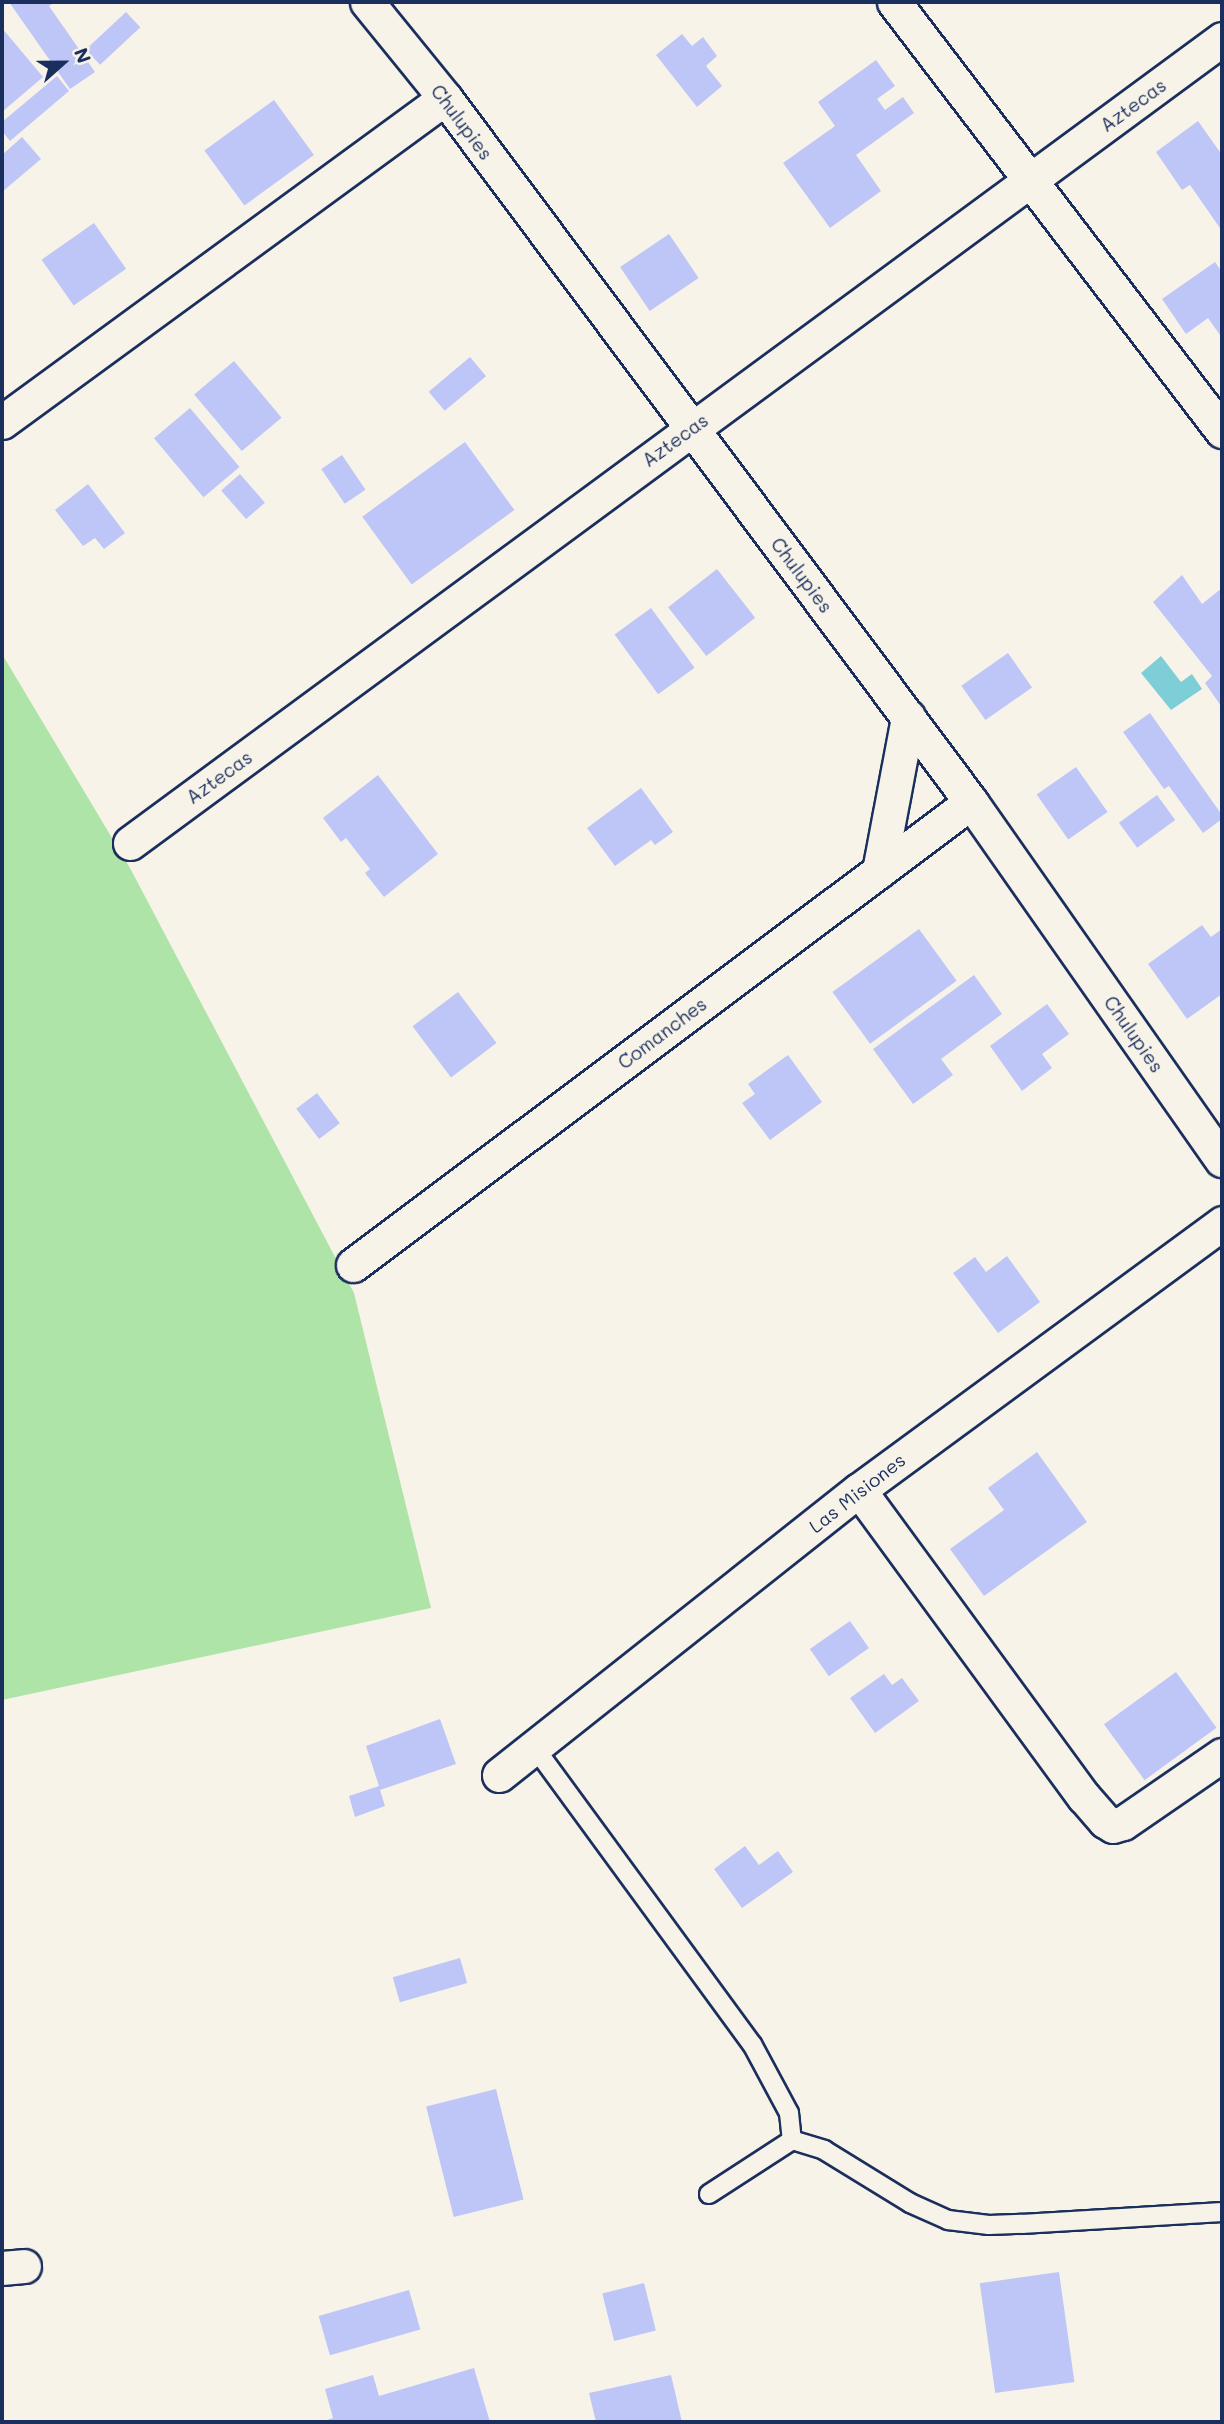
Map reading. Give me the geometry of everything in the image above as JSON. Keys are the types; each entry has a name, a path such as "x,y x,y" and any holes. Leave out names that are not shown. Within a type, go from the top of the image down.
{"street":[{"name":"Chulupies","path":"367,2 444,98 971,802 1222,1160"},
{"path":"894,2 1222,431"},
{"name":"Aztecas","path":"130,843 1222,39"},
{"path":"2,422 444,98"},
{"path":"879,871 908,717"},
{"name":"Comanches","path":"353,1265 971,802"},
{"name":"Las Misiones","path":"499,1775 859,1490 1222,1223"},
{"path":"859,1490 1084,1797 1105,1821 1113,1826 1123,1823 1222,1755"}],"lane":[{"path":"535,1748 752,2044 789,2113 792,2140"},
{"path":"709,2194 792,2140"},
{"path":"792,2140 824,2150 910,2203 948,2220 1022,2224 1222,2212"}],"green space":[{"path":"2,654 130,868 354,1293 431,1608 2,1700"}],"water":[{"path":"1161,656 1181,682 1192,674 1202,689 1171,710 1141,673"}],"building":[{"path":"9,2 55,2 49,6 95,72 70,89"},
{"path":"126,12 140,27 100,65 86,50"},
{"path":"2,28 43,77 2,112"},
{"path":"682,34 692,46 703,37 717,56 706,66 722,86 697,107 656,55"},
{"path":"876,60 895,86 877,99 885,110 903,97 914,113 856,155 881,191 830,228 783,163 835,126 818,102"},
{"path":"57,76 69,91 10,141 2,131 2,122"},
{"path":"274,100 314,155 244,206 204,151"},
{"path":"1198,121 1222,155 1222,231 1190,185 1182,190 1156,152"},
{"path":"22,137 41,159 2,192 2,155"},
{"path":"94,223 126,269 74,306 42,260"},
{"path":"669,234 699,278 650,311 620,267"},
{"path":"1215,262 1222,272 1222,333 1220,335 1208,318 1186,334 1162,299"},
{"path":"470,357 486,376 445,411 429,392"},
{"path":"234,361 282,418 242,451 194,394"},
{"path":"190,408 239,467 203,497 154,438"},
{"path":"465,442 514,510 412,585 362,517"},
{"path":"342,455 365,490 345,504 321,469"},
{"path":"240,474 265,503 246,519 221,490"},
{"path":"88,484 125,533 104,549 95,538 83,546 55,510"},
{"path":"717,569 755,618 706,656 668,607"},
{"path":"1182,575 1202,604 1222,588 1221,706 1205,683 1212,676 1153,602"},
{"path":"651,608 694,668 658,694 615,634"},
{"path":"1008,653 1032,687 985,720 961,686"},
{"path":"1150,713 1222,815 1222,819 1203,833 1169,786 1164,789 1123,732"},
{"path":"1076,767 1108,812 1068,840 1037,795"},
{"path":"378,775 438,854 384,897 365,873 370,869 346,838 341,842 323,818"},
{"path":"641,788 673,832 655,845 651,840 615,866 587,828"},
{"path":"1157,795 1175,820 1137,848 1119,823"},
{"path":"1202,925 1211,937 1222,929 1222,994 1187,1019 1148,964"},
{"path":"919,929 957,981 870,1044 832,992"},
{"path":"974,975 1002,1014 941,1059 953,1075 913,1104 873,1049"},
{"path":"458,992 497,1043 451,1077 412,1026"},
{"path":"1047,1004 1069,1034 1042,1054 1052,1068 1022,1091 990,1046"},
{"path":"788,1055 822,1102 770,1140 742,1103 755,1094 748,1084"},
{"path":"317,1093 340,1123 319,1139 296,1109"},
{"path":"1007,1256 1040,1302 998,1333 953,1273 975,1257 986,1272"},
{"path":"1037,1452 1087,1522 984,1596 950,1549 1004,1510 988,1488"},
{"path":"850,1621 869,1648 829,1676 810,1649"},
{"path":"1176,1672 1217,1728 1145,1780 1104,1724"},
{"path":"884,1674 892,1685 902,1678 919,1701 875,1733 850,1698"},
{"path":"440,1719 456,1764 380,1790 385,1806 355,1817 349,1796 379,1786 366,1746"},
{"path":"745,1846 759,1865 778,1851 793,1872 742,1908 714,1869"},
{"path":"460,1958 467,1983 400,2002 393,1977"},
{"path":"496,2089 524,2200 454,2217 426,2106"},
{"path":"1059,2272 1074,2382 995,2393 980,2283"},
{"path":"644,2283 656,2331 614,2341 602,2293"},
{"path":"409,2290 420,2329 330,2355 319,2316"},
{"path":"474,2368 490,2422 321,2422 333,2418 325,2389 373,2375 379,2396"},
{"path":"671,2375 682,2422 596,2422 589,2393"}]}
